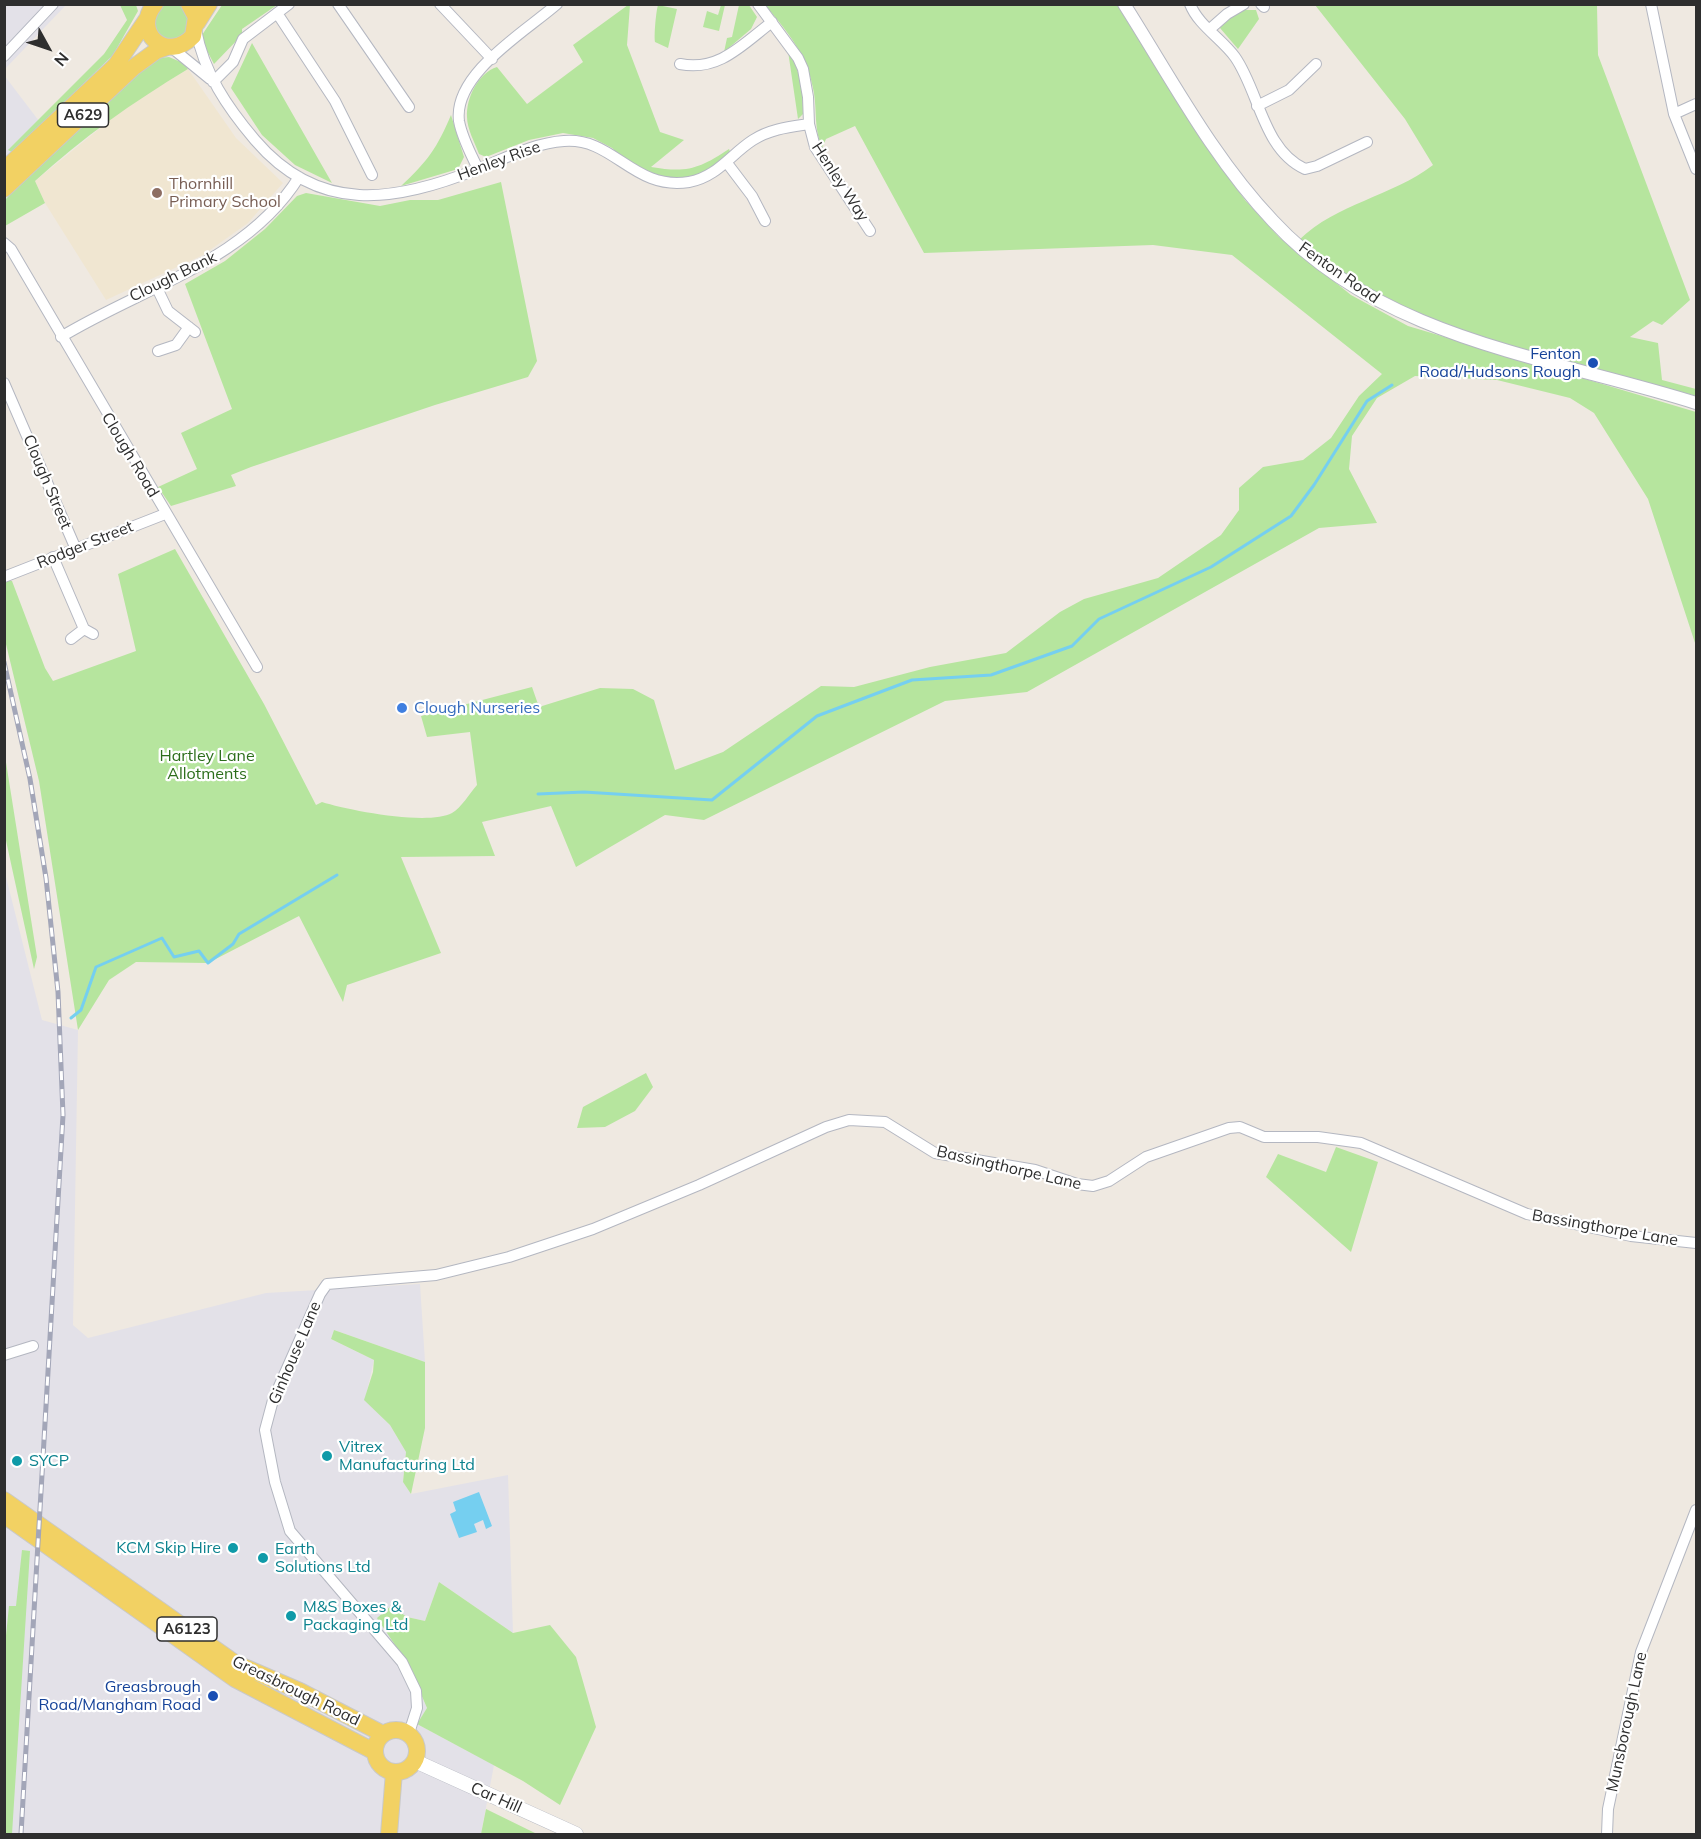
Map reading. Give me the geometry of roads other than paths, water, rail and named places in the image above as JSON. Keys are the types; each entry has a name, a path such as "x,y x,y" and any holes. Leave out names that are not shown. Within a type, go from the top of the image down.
{"main road":[{"path":"189,4 196,25"},
{"name":"A629","path":"4,189 134,67 156,51 187,42 209,4"},
{"name":"A629","path":"149,10 147,26 153,40 169,47"},
{"name":"A629","path":"4,170 116,65 149,10"},
{"name":"Greasbrough Road","path":"4,1500 235,1663 300,1691 383,1734 396,1729 409,1733"},
{"name":"Greasbrough Road","path":"4,1515 235,1679 375,1752 381,1765 394,1772"},
{"path":"389,1834 394,1772 406,1770 415,1761 418,1749 409,1733"},
{"path":"375,1752 375,1745 383,1734"},
{"name":"Car Hill","path":"415,1761 576,1834"}],"street":[{"path":"4,56 53,4"},
{"path":"213,82 232,62 243,39 289,4"},
{"path":"339,4 409,107"},
{"path":"440,4 492,59"},
{"path":"478,169 459,122 460,101 468,81 557,4"},
{"name":"Henley Way","path":"759,4 798,58 803,69 808,97 809,124 820,157 843,185 870,231"},
{"name":"Fenton Road","path":"1124,4 1203,129 1252,197 1293,241 1353,287 1418,321 1461,337 1696,402"},
{"path":"1191,4 1238,62 1257,106 1276,141 1304,174 1367,142"},
{"path":"1210,29 1227,14 1244,4"},
{"path":"1651,4 1674,114 1696,169"},
{"path":"277,13 335,101 372,175"},
{"path":"680,64 700,67 721,60 772,22"},
{"name":"Henley Rise","path":"196,25 200,53 213,82 264,151 299,177 340,194 376,197 430,186 541,145 566,141 579,141 603,149 636,173 661,182 676,183 697,180 727,163 752,141 766,133 809,124"},
{"name":"Henley Rise","path":"169,47 213,82"},
{"path":"1257,106 1289,90 1316,64"},
{"path":"1305,74 1313,82"},
{"path":"1674,114 1696,104"},
{"path":"727,163 752,196 765,221"},
{"name":"Clough Bank","path":"61,337 101,312 208,262 243,238 276,207 299,177"},
{"name":"Clough Road","path":"4,243 11,249 257,667"},
{"path":"156,286 168,311 192,329 176,345 158,351"},
{"name":"Clough Street","path":"4,383 75,547"},
{"name":"Rodger Street","path":"4,577 75,547 165,514"},
{"path":"53,557 88,632 72,639"},
{"name":"Bassingthorpe Lane","path":"327,1284 436,1275 509,1257 593,1229 699,1185 826,1127 858,1119 885,1122 896,1126 935,1152 1035,1170 1077,1184 1093,1186 1108,1181 1146,1156 1229,1128 1240,1127 1264,1137 1318,1137 1361,1143 1527,1214 1631,1236 1696,1243"},
{"name":"Ginhouse Lane","path":"327,1284 320,1294 273,1400 265,1430 275,1482 290,1532 402,1662 416,1691 417,1708 409,1733"},
{"path":"4,1355 33,1346"},
{"name":"Munsborough Lane","path":"1607,1834 1608,1809 1641,1652 1696,1510"}],"water":[{"path":"479,1492 492,1526 486,1529 483,1520 474,1524 477,1532 459,1538 450,1514 456,1511 453,1502"}],"waterway":[{"path":"538,794 584,792 712,800 817,716 912,680 991,675 1072,646 1099,619 1211,567 1291,516 1314,485 1367,401 1392,385"},
{"path":"71,1018 81,1010 96,967 162,938 174,957 199,951 208,963 233,944 239,934 337,875"}],"railway":[{"path":"4,662 30,779 46,878 58,992 63,1115 21,1834"}],"place":[{"name":"Thornhill Primary School","path":"157,193"},
{"name":"Fenton Road/Hudsons Rough","path":"1593,363"},
{"name":"Clough Nurseries","path":"402,708"},
{"name":"Vitrex Manufacturing Ltd","path":"327,1456"},
{"name":"SYCP","path":"17,1461"},
{"name":"KCM Skip Hire","path":"233,1548"},
{"name":"Earth Solutions Ltd","path":"263,1558"},
{"name":"M&S Boxes & Packaging Ltd","path":"291,1616"},
{"name":"Greasbrough Road/Mangham Road","path":"213,1696"}],"park label":[{"name":"Hartley Lane Allotments","path":"207,765"}]}
